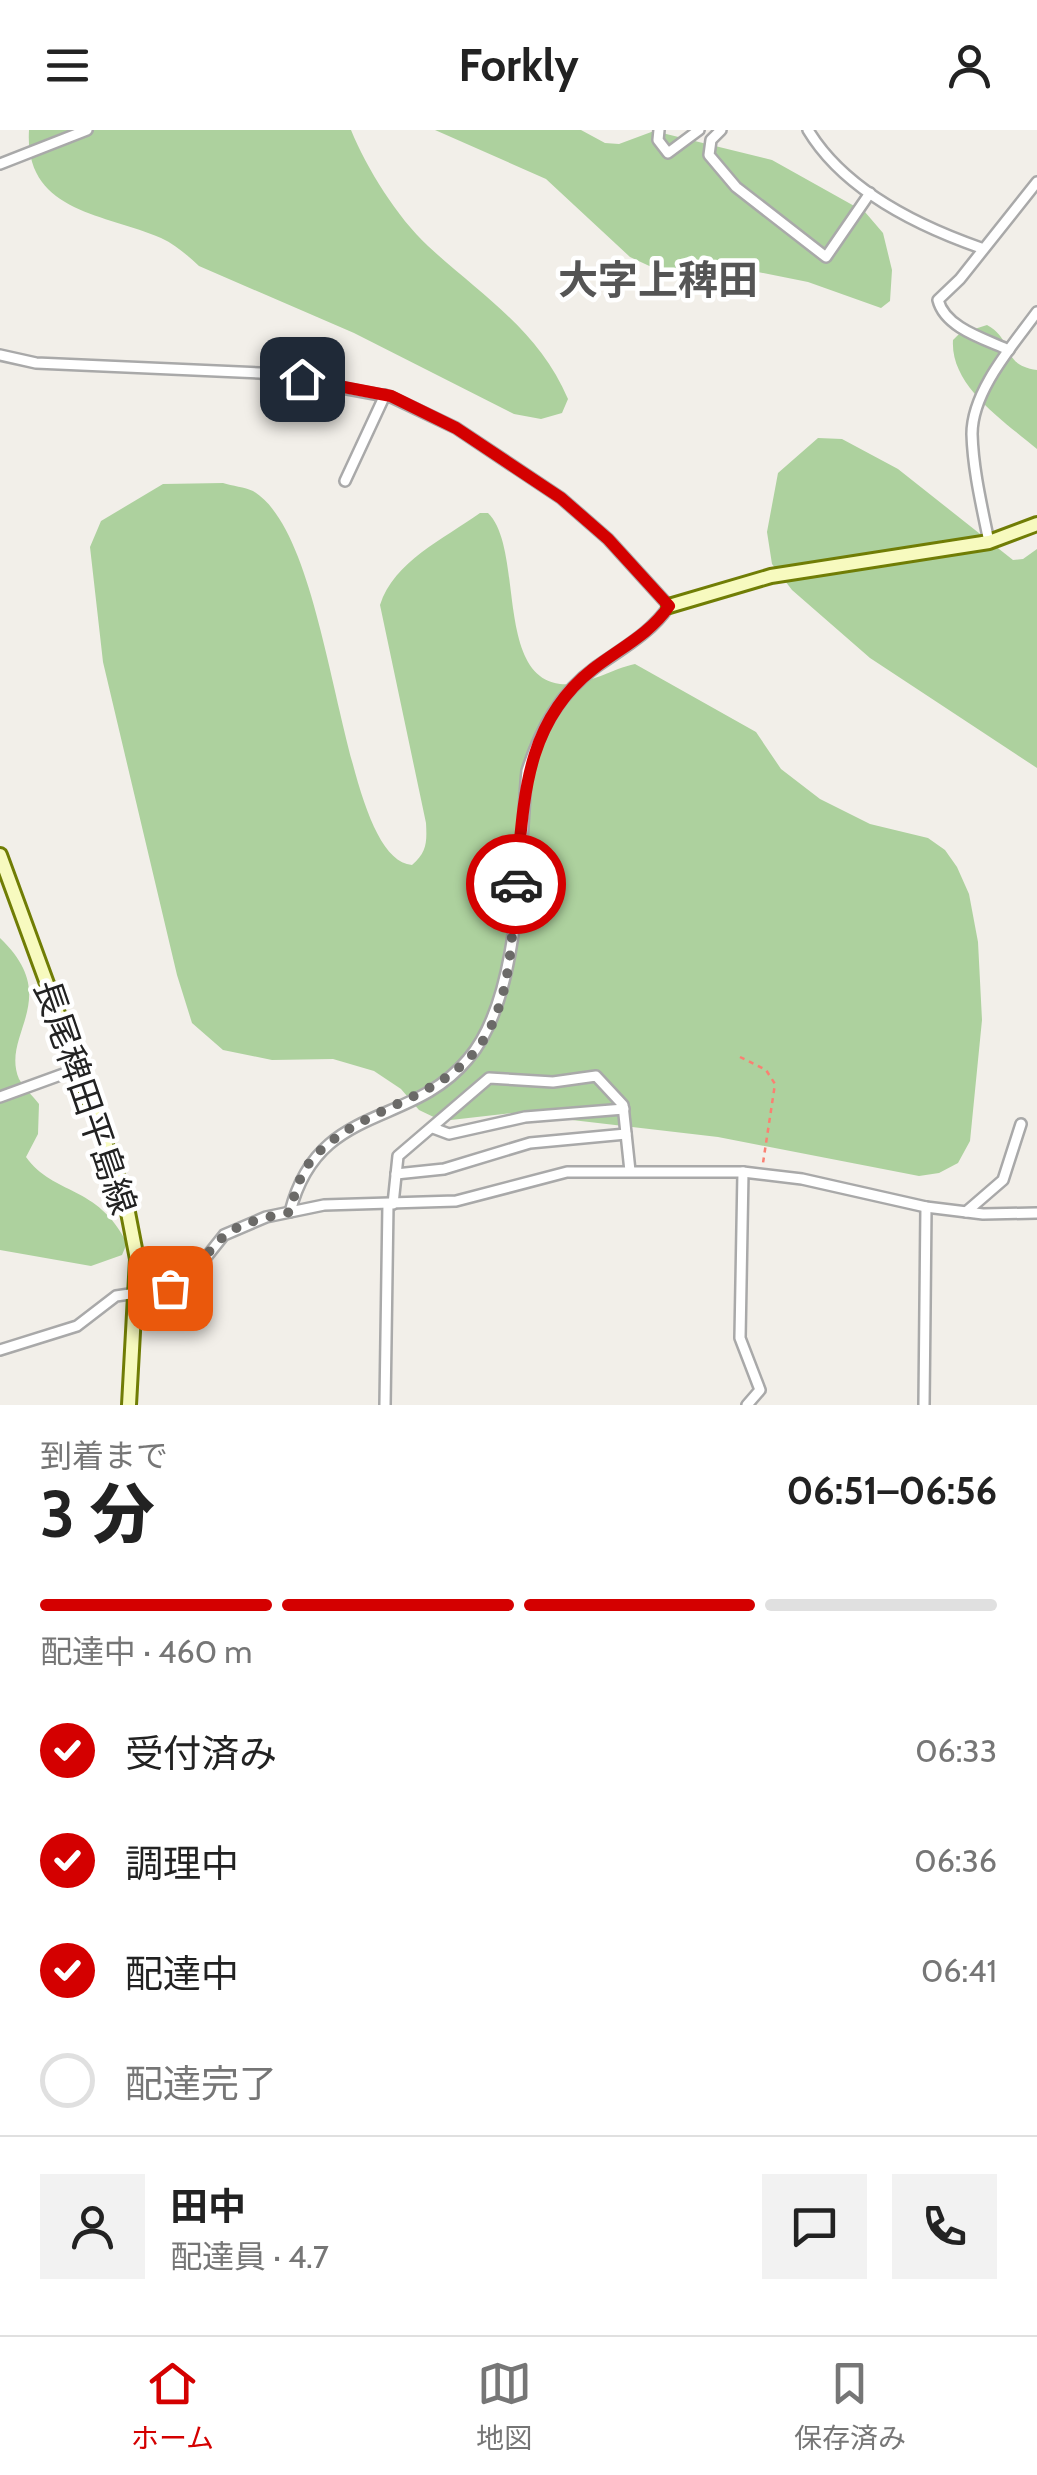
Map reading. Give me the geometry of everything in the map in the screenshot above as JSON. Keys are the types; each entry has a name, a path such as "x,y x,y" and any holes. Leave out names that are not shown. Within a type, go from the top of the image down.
{"main road":[{"path":"669,606 771,576 866,558 988,542 1037,524"},
{"name":"長尾稗田平島線","path":"0,855 125,1196 136,1259 137,1291 129,1405"}],"street":[{"path":"0,164 88,130"},
{"path":"659,130 658,140 668,153 701,130 711,140"},
{"path":"721,130 711,140 709,155 736,187 826,257 870,193"},
{"path":"808,130 823,153 870,193 926,229 981,248"},
{"path":"1009,350 964,330 939,307 938,300 960,279 1037,182"},
{"path":"988,542 972,432 978,406 1009,350 1037,312"},
{"path":"0,354 36,363 260,373 385,395 456,428 561,498 608,539 669,606 656,624 571,688 549,716 536,744 527,771 507,982 492,1023 467,1062 426,1092 340,1135 313,1158 298,1181 290,1212"},
{"path":"345,481 385,395"},
{"path":"0,1097 77,1069"},
{"path":"385,1405 390,1204 402,1151 490,1078 554,1082 596,1076 624,1109 630,1171"},
{"path":"433,1128 449,1134 524,1117 624,1109"},
{"path":"966,1212 1003,1180 1021,1124"},
{"path":"396,1174 444,1169 530,1144 626,1134"},
{"path":"0,1350 77,1326 116,1296 170,1288 196,1270 224,1235 266,1217 324,1204 456,1201 567,1172 743,1172 802,1179 966,1212 1037,1213"},
{"path":"743,1172 740,1338 760,1390 746,1405"},
{"path":"924,1405 926,1206"}],"path":[{"path":"740,1057 766,1070 775,1084 761,1174"}],"green space":[{"path":"29,130 351,130 374,176 405,221 507,315 541,353 568,399 562,413 541,419 514,414 354,333 199,266 161,238 72,206 40,178 31,157"},
{"path":"435,130 581,130 605,143 619,144 654,131 772,160 865,212 883,233 892,270 890,301 881,308 808,282 748,270 658,270 630,257 546,179"},
{"path":"987,325 996,331 1012,358 1037,370 1037,449 982,401 960,372 953,340 959,334"},
{"path":"818,438 842,439 898,469 1013,560 1023,559 1037,549 1037,768 870,658 792,590 772,564 767,532 778,473"},
{"path":"223,483 253,491 281,521 303,570 367,811 387,849 412,865 425,846 426,823 380,605 387,589 408,563 480,513 488,513 499,530 518,636 526,659 540,676 569,684 635,664 756,732 781,769 820,799 870,824 928,838 945,850 969,894 978,942 982,1020 970,1141 958,1163 939,1173 919,1176 718,1137 512,1113 442,1121 419,1110 401,1089 374,1071 333,1059 272,1060 223,1050 192,1023 177,975 103,662 90,547 101,521 163,484"},
{"path":"0,938 27,979 29,998 15,1063 19,1079 39,1104 38,1134 26,1157 49,1179 102,1210 127,1243 122,1255 91,1266 0,1250"}],"way so far":[{"path":"170,1288 196,1270 224,1235 266,1217 290,1212 298,1181 313,1158 340,1135 426,1092 467,1062 492,1023 507,982 516,884"}],"district":[{"name":"大字上稗田","path":"658,280"}],"route":[{"path":"302,379 391,396 456,428 561,498 608,539 669,606 656,624 571,688 549,716 527,771 516,884"}]}
